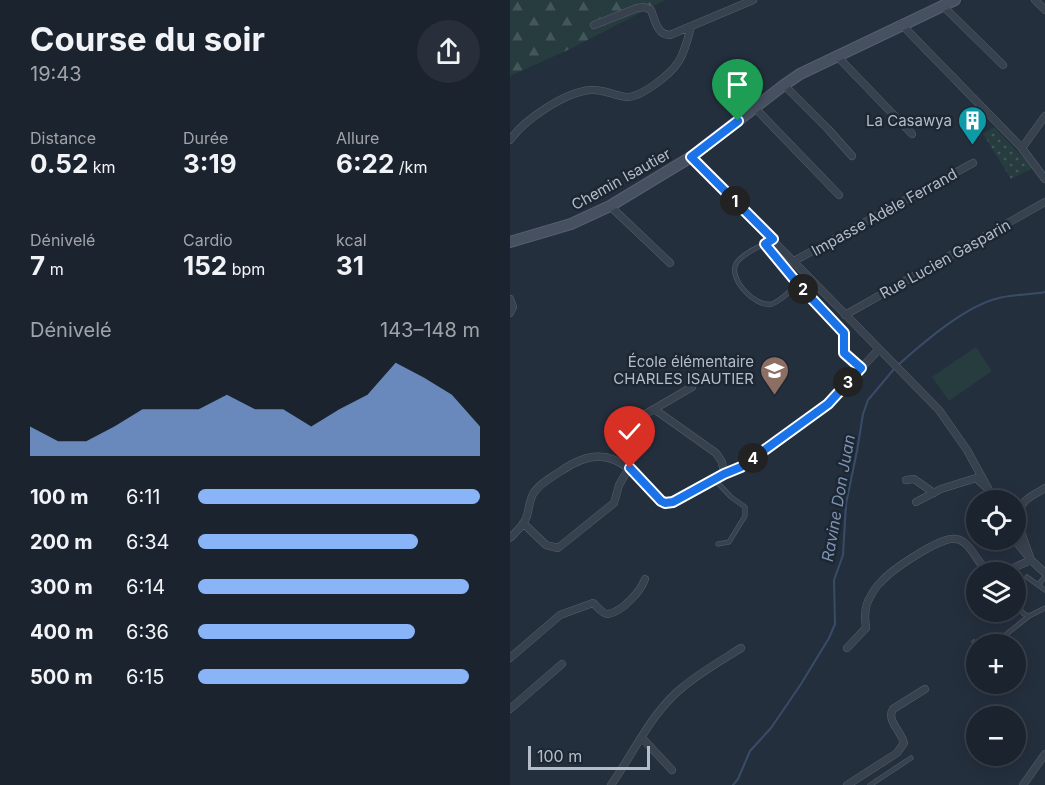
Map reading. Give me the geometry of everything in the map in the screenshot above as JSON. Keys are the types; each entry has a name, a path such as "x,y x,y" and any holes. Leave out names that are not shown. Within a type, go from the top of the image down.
{"main road":[{"name":"Chemin Isautier","path":"510,242 571,224 610,206 691,157 784,85 901,24 955,0"}],"street":[{"path":"594,25 644,7 651,10 660,32 670,35 753,0"},
{"path":"1035,0 1045,10"},
{"path":"943,6 1004,65"},
{"path":"901,24 1022,148 1045,178"},
{"path":"510,140 527,122 571,95 589,90 607,90 626,97 644,92 674,69 680,61 691,27"},
{"path":"837,56 912,134"},
{"path":"784,85 852,156"},
{"path":"755,108 839,195"},
{"path":"1022,148 1045,116"},
{"path":"691,157 939,410 991,490"},
{"name":"Impasse Adèle Ferrand","path":"794,261 973,163"},
{"name":"Rue Lucien Gasparin","path":"844,315 1045,202"},
{"path":"610,206 670,263"},
{"path":"510,299 513,307 510,313"},
{"path":"510,538 523,523 534,493 542,484 572,463 593,456 613,458 630,468 665,503 673,502 741,467 828,404 879,349"},
{"path":"630,423 692,387"},
{"path":"654,409 716,453 722,462 724,474"},
{"path":"523,523 546,545 558,548 614,503 619,485 630,468"},
{"path":"916,502 976,478 991,490"},
{"path":"906,480 914,479 934,493"},
{"path":"1031,560 1020,524 1022,505 1027,498 1045,488"},
{"path":"847,648 866,628 865,616 868,601 880,582 913,556 948,539 957,539 964,543 979,562"},
{"path":"1023,550 1045,575"},
{"path":"1026,562 1031,560"},
{"path":"510,658 560,615 593,603 608,614 617,610 640,592 645,579"},
{"path":"611,785 656,716 682,687 741,648"},
{"path":"510,709 562,664"},
{"path":"847,785 897,753 904,743 890,718 890,713 925,688"},
{"path":"642,738 672,770"},
{"path":"1023,785 1045,754"}],"lane":[{"path":"773,239 737,261 734,276 752,299 772,304 798,284"},
{"path":"765,244 798,284 844,333 844,353 861,368"},
{"path":"715,480 731,497 745,507 745,516 729,542 718,544"},
{"path":"1038,585 1045,575"},
{"path":"1027,577 1045,590"},
{"path":"1007,634 1029,616 1045,608"},
{"path":"870,785 911,758"}],"green space":[{"path":"510,0 665,0 570,49 510,76"},
{"path":"994,127 1033,168 1011,179 983,134"},
{"path":"976,347 992,371 949,401 932,377"}],"waterway":[{"name":"Ravine Don Juan","path":"898,365 946,326 986,302 1010,296 1045,292"},
{"name":"Ravine Don Juan","path":"733,785 750,751 771,728 801,684 835,624 834,580 843,555 846,504 863,414 868,400 894,369"}],"place":[{"name":"La Casawya","path":"973,146"},
{"name":"École élémentaire CHARLES ISAUTIER","path":"775,396"}],"route":[{"path":"630,468 661,501 670,504 741,467 828,404 861,368 844,353 846,335 798,284 765,244 773,239 691,157 738,121"}]}
